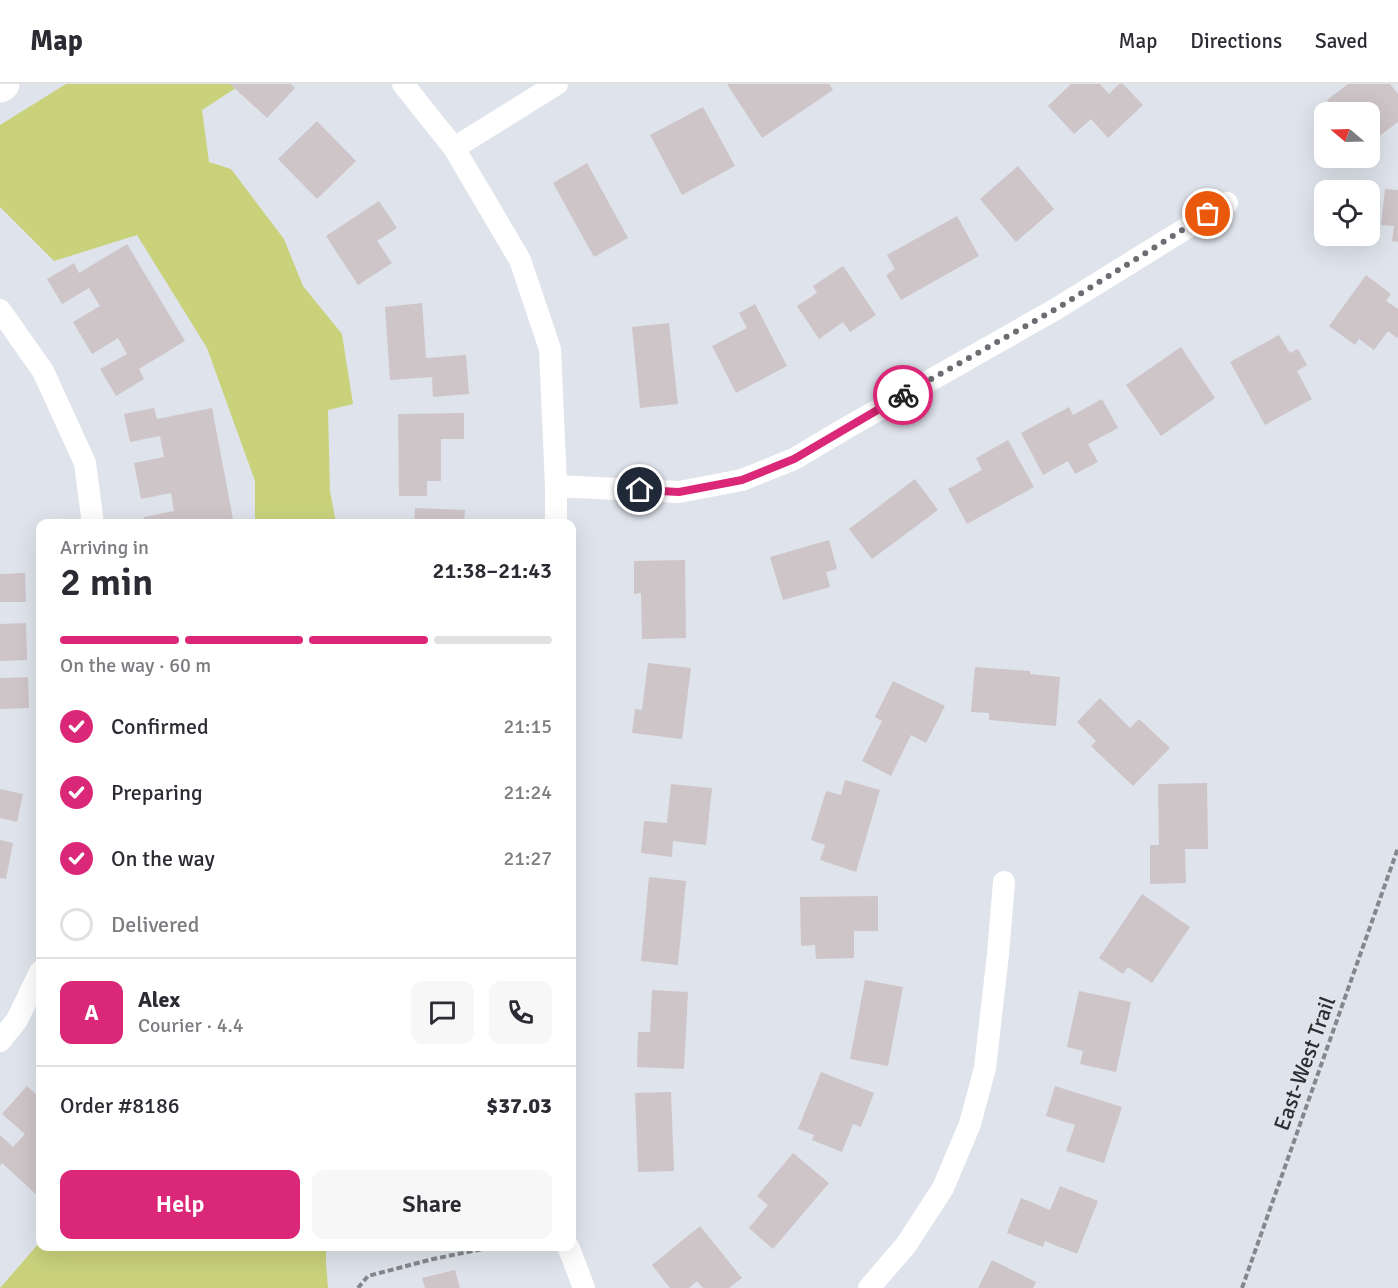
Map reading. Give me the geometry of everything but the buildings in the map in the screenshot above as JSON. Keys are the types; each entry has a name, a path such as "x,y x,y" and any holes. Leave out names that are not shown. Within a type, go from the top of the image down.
{"street":[{"path":"403,84 454,148 520,260 550,349 556,519"},
{"path":"454,148 557,84"},
{"path":"556,486 679,492 742,480 794,459 1056,309 1227,203"},
{"path":"0,310 43,371 85,463 92,519"},
{"path":"869,1288 906,1245 944,1188 970,1124 985,1068 1004,882"},
{"path":"0,1041 17,1020 36,980"},
{"path":"570,1251 584,1288"}],"path":[{"name":"East-West Trail","path":"1242,1288 1398,848"},
{"path":"358,1288 368,1276 473,1251"}],"green space":[{"path":"66,84 242,84 202,110 209,162 231,169 284,239 303,286 342,334 353,404 328,410 330,491 335,519 255,519 255,481 207,348 137,235 54,261 0,207 0,125"},
{"path":"36,1247 36,1251 326,1251 328,1288 0,1288"}],"way so far":[{"path":"903,395 1056,309 1208,214"}],"route":[{"path":"640,490 679,492 742,480 794,459 903,395"}]}
